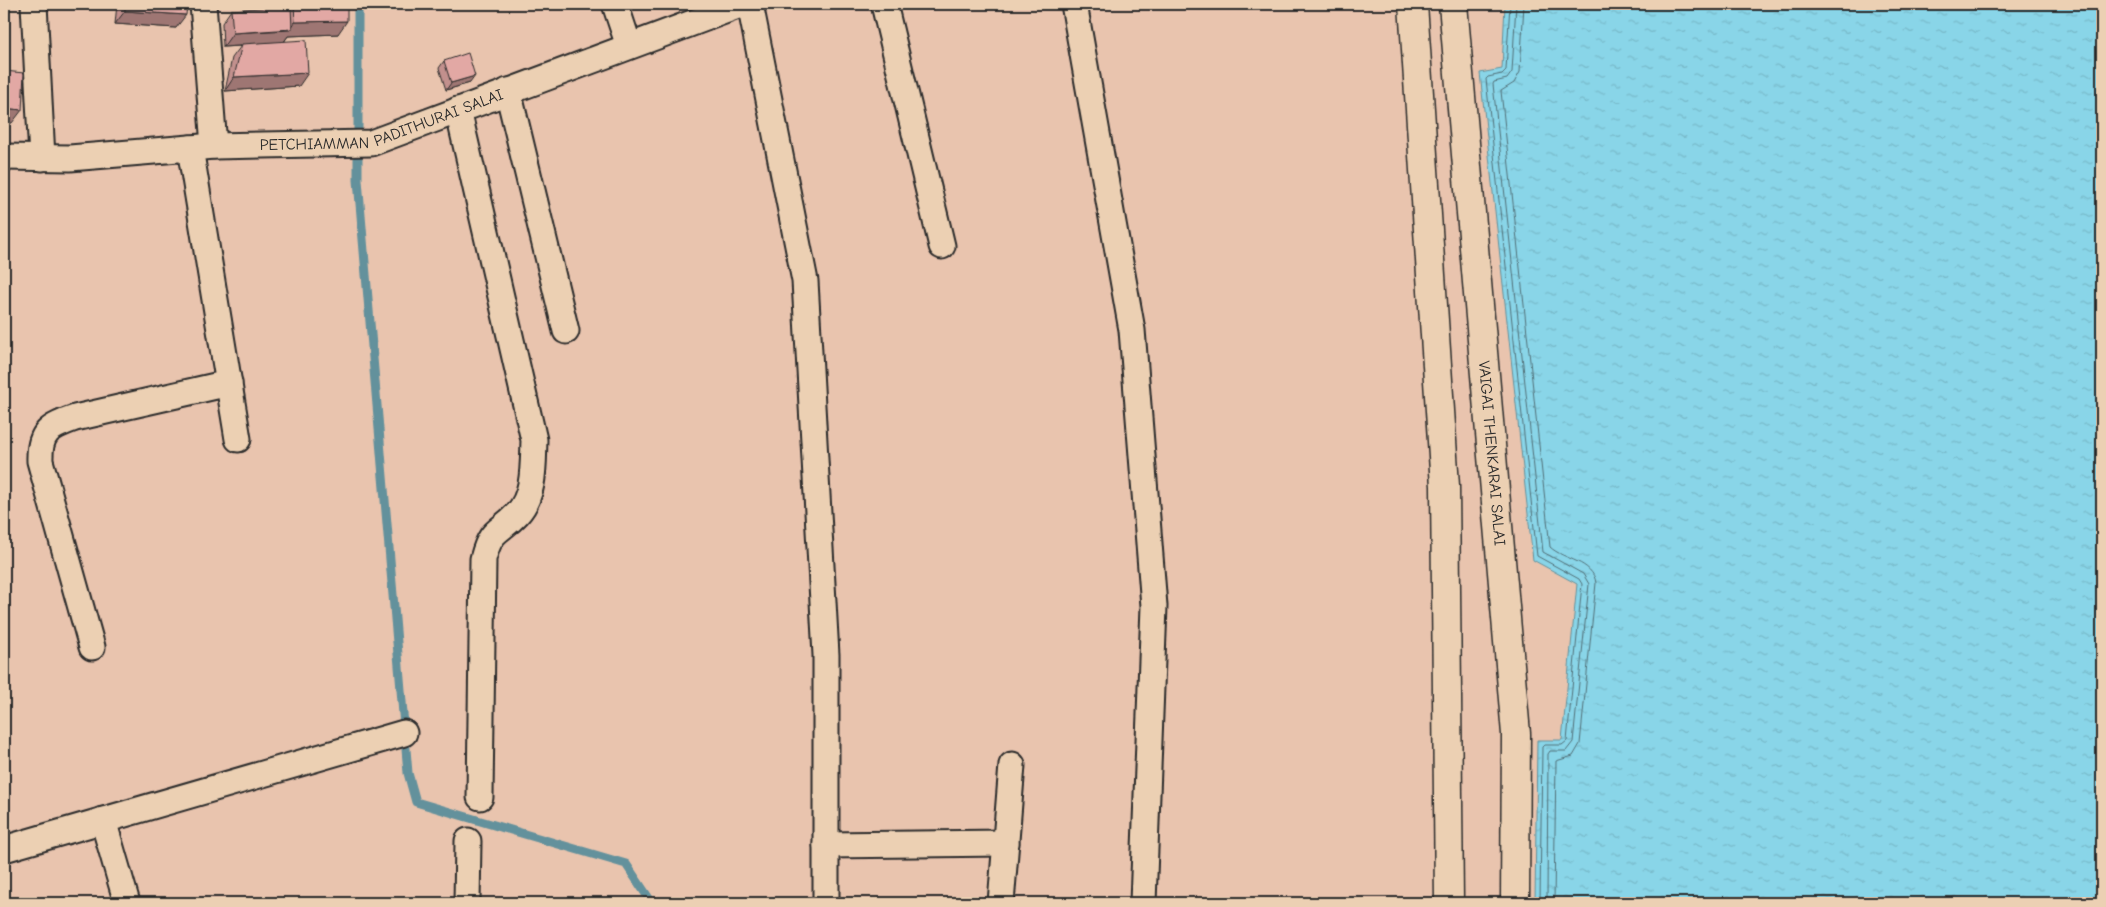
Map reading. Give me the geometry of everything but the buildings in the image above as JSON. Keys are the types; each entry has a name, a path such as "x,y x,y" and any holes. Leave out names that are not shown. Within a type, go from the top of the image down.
{"street":[{"path":"34,4 42,158"},
{"path":"204,4 202,147 229,383 238,439"},
{"path":"615,4 629,46"},
{"name":"PETCHIAMMAN PADITHURAI SALAI","path":"4,157 70,158 202,147 371,143 743,4"},
{"path":"750,4 805,281 826,655 826,903"},
{"path":"884,4 942,246"},
{"path":"1074,4 1132,330 1153,596 1143,903"},
{"path":"1413,4 1445,486 1449,903"},
{"name":"VAIGAI THENKARAI SALAI","path":"1453,4 1516,734 1515,903"},
{"path":"508,91 566,331"},
{"path":"458,110 534,440 532,477 525,501 517,514 498,529 488,542 483,559 480,797"},
{"path":"92,647 40,460 40,446 44,435 55,426 75,418 229,383"},
{"path":"4,849 404,733"},
{"path":"1001,903 1012,765"},
{"path":"103,820 127,903"},
{"path":"467,903 468,841"},
{"path":"826,845 1006,843"}],"water":[{"path":"1505,4 2102,4 2102,903 1535,903 1537,740 1562,740 1577,584 1533,560 1480,73 1502,69"}],"waterway":[{"path":"358,4 358,180 408,773 416,802 626,864 652,903"}]}
